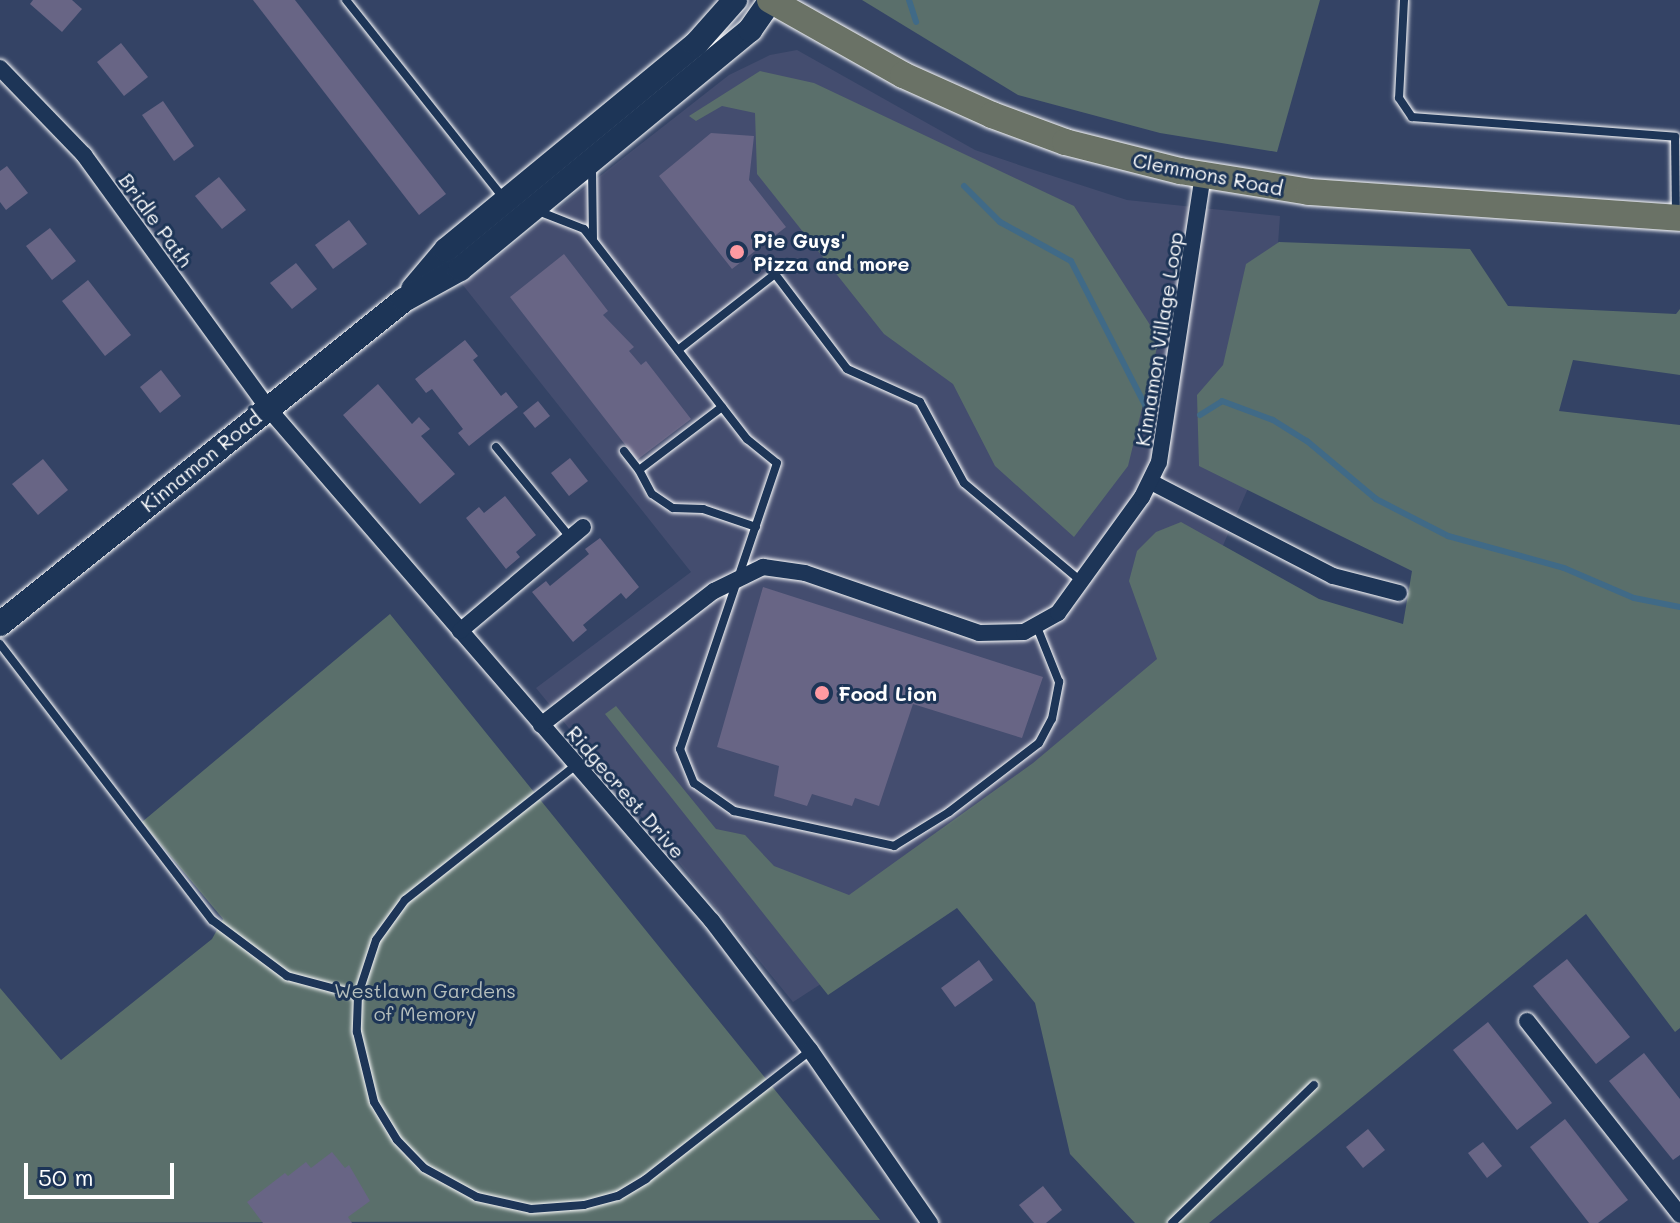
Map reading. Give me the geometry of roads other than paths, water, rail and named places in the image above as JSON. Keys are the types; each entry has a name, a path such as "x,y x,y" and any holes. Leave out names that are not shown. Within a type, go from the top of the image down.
{"main road":[{"name":"Kinnamon Road","path":"404,300 446,250 696,44 735,0"},
{"name":"Kinnamon Road","path":"0,624 404,300 460,269 750,30 771,0"},
{"name":"Clemmons Road","path":"771,0 903,75 992,115 1065,142 1203,176 1309,192 1678,218"}],"street":[{"name":"Bridle Path","path":"0,68 84,155 267,407"},
{"name":"Kinnamon Village Loop","path":"1037,627 1083,583 1151,482 1171,411 1203,176"},
{"name":"Ridgecrest Drive","path":"267,407 712,921 810,1050 930,1223"},
{"path":"1151,482 1333,576 1399,593"},
{"path":"460,631 577,532"},
{"path":"541,725 737,577 763,567 783,568 979,633 1010,634 1037,627"},
{"path":"1527,1021 1680,1215"}],"lane":[{"path":"346,0 505,201"},
{"path":"1404,0 1399,98 1412,117 1675,137 1678,218"},
{"path":"593,161 594,239"},
{"path":"534,209 573,221 594,239 747,439 777,463 680,749 694,783 734,811 894,846 949,812 1039,743 1052,719 1059,682 1037,627"},
{"path":"678,350 775,274 847,369 920,402 964,483 1083,583"},
{"path":"639,470 722,407"},
{"path":"496,447 577,532"},
{"path":"624,451 652,494 673,508 703,509 756,527"},
{"path":"0,644 212,920 287,976 358,995"},
{"path":"576,765 405,900 376,940 358,995 364,1070 374,1102 397,1140 424,1168 477,1197 531,1209 570,1207 618,1196 673,1160 810,1050"},
{"path":"1172,1223 1314,1085"}],"waterway":[{"path":"909,0 916,22"},
{"path":"964,186 1000,222 1071,261 1147,409"},
{"path":"1200,415 1222,401 1273,420 1307,441 1376,499 1448,536 1564,568 1634,598 1680,607"}],"place":[{"name":"Pie Guys' Pizza and more","path":"737,252"},
{"name":"Food Lion","path":"822,693"}],"park label":[{"name":"Westlawn Gardens of Memory","path":"425,1002"}]}
